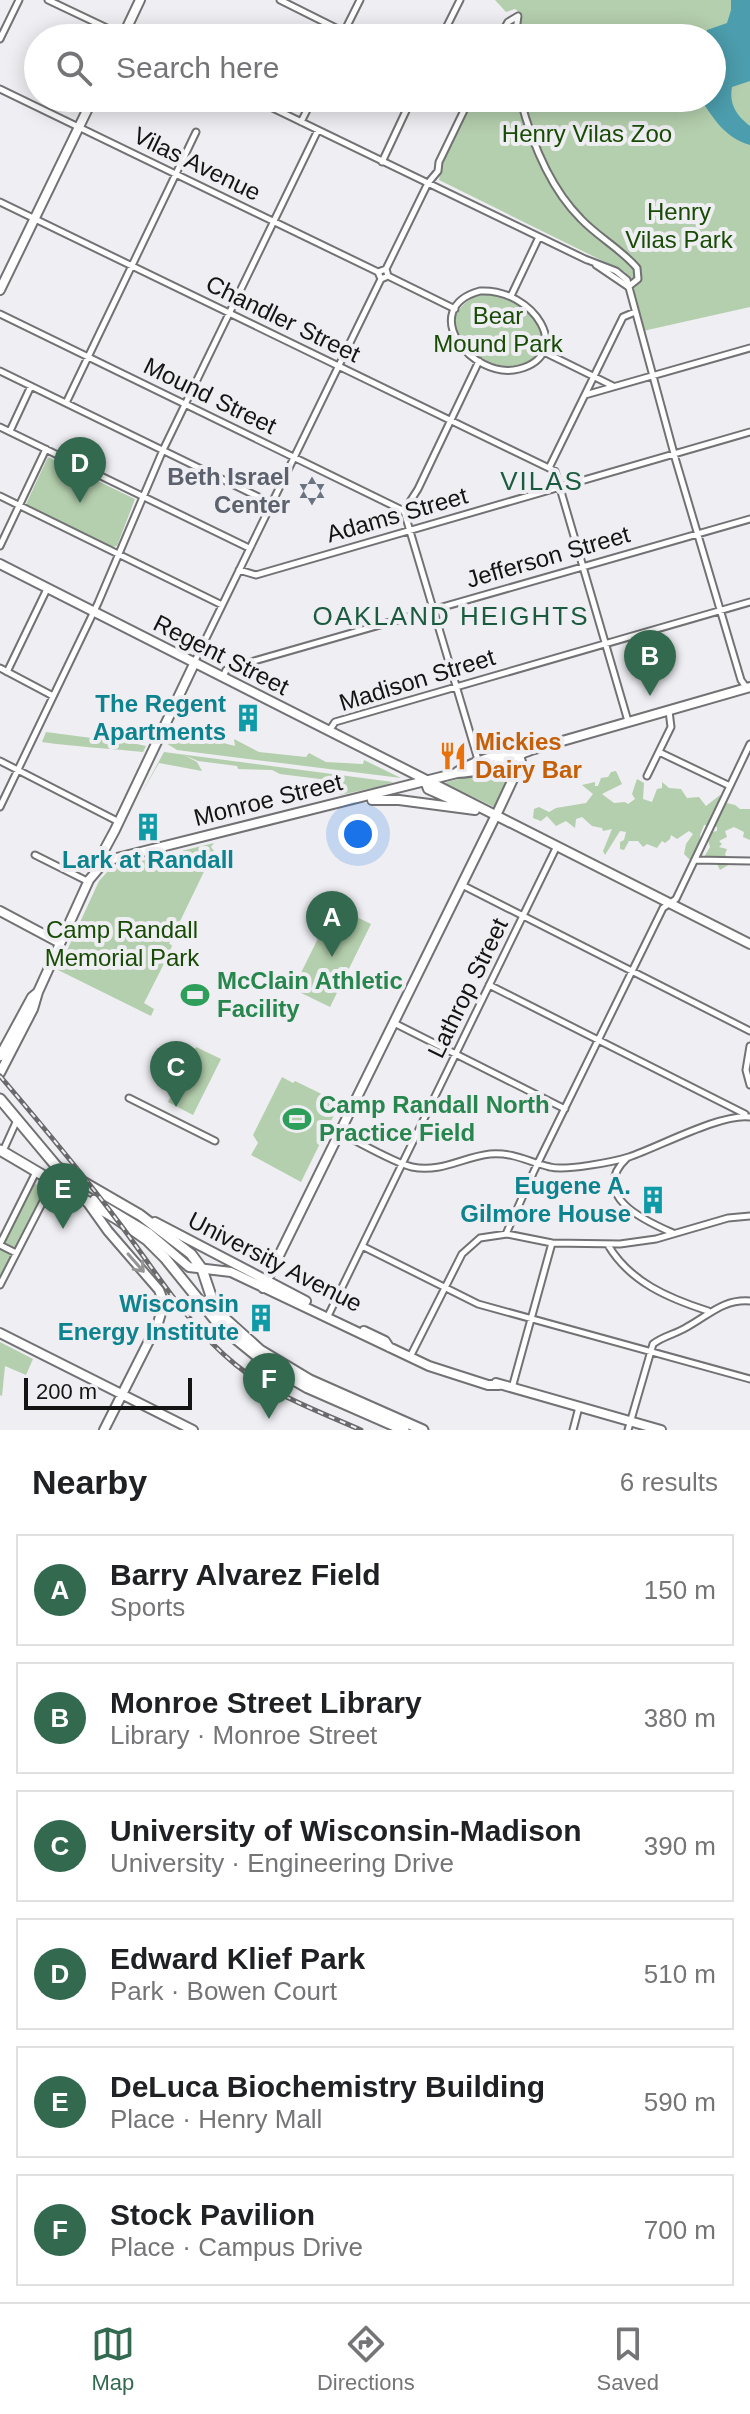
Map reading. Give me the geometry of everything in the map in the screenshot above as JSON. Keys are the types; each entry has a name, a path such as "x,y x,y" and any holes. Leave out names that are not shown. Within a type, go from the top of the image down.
{"main road":[{"path":"0,1099 57,1167 140,1215 196,1259 216,1307 245,1339 295,1373 423,1430"},
{"name":"University Avenue","path":"1,1151 53,1182"},
{"path":"53,1182 128,1226 158,1250 220,1326 255,1356 308,1388 404,1430"}],"street":[{"path":"0,39 19,0"},
{"path":"48,0 98,24"},
{"path":"130,24 140,0"},
{"path":"280,0 323,24"},
{"path":"348,24 360,0"},
{"path":"448,24 460,0"},
{"path":"506,24 518,16 517,24"},
{"name":"Vilas Avenue","path":"0,89 24,101"},
{"name":"Vilas Avenue","path":"48,112 385,275"},
{"path":"0,290 86,112"},
{"path":"281,112 585,259 622,280 628,287 719,611 741,680 749,688"},
{"path":"301,122 306,112"},
{"path":"382,162 405,112"},
{"path":"0,1056 37,1000 88,882 105,861 109,842 249,548 428,183 438,171 439,162 463,112"},
{"path":"525,112 546,169 579,218 637,268 638,279 628,287"},
{"path":"0,807 93,613 163,450 318,130"},
{"path":"66,403 196,132"},
{"name":"Chandler Street","path":"0,202 549,468"},
{"path":"511,296 539,237"},
{"path":"385,275 455,309"},
{"path":"480,291 511,296 540,319 545,335 542,351 532,362 516,369 495,368 479,361 455,339 452,326 455,309 466,297 480,291"},
{"path":"629,722 557,473 549,468 623,317 635,312"},
{"name":"Mound Street","path":"0,314 404,511"},
{"path":"584,395 750,348"},
{"path":"542,351 614,387"},
{"path":"479,361 418,489 404,511 480,766"},
{"path":"0,371 271,503"},
{"path":"10,431 31,386"},
{"path":"0,427 249,548"},
{"name":"Adams Street","path":"239,570 256,575 750,432"},
{"path":"0,546 46,449"},
{"path":"0,496 222,605"},
{"name":"Jefferson Street","path":"222,678 226,670 247,663 750,519"},
{"name":"Regent Street","path":"0,564 750,944"},
{"path":"7,672 47,589"},
{"name":"Madison Street","path":"329,732 335,722 750,602"},
{"path":"0,668 53,696"},
{"name":"Monroe Street","path":"105,861 511,760 518,755 749,688"},
{"path":"647,776 672,724 669,710"},
{"path":"506,1234 663,908 676,899 750,744"},
{"path":"659,752 730,786"},
{"path":"265,1284 521,762 518,755"},
{"path":"743,759 750,762"},
{"path":"0,761 119,822"},
{"name":"Regent Street","path":"425,781 428,789 443,797 473,805"},
{"path":"398,789 408,797 418,799 443,797"},
{"path":"344,802 382,799 473,805"},
{"name":"Lathrop Street","path":"328,1316 557,846"},
{"path":"35,855 88,882"},
{"path":"695,860 750,861"},
{"path":"461,885 750,1031"},
{"path":"0,911 60,943"},
{"path":"489,985 750,1117"},
{"path":"393,1023 565,1109"},
{"path":"0,1045 13,1038"},
{"path":"0,1073 13,1038"},
{"path":"750,1046 746,1060 750,1085"},
{"path":"129,1098 215,1141"},
{"path":"339,1132 412,1167 438,1168 489,1154 503,1154 551,1168 567,1169 628,1158 727,1118 750,1117"},
{"path":"1,1151 17,1120"},
{"path":"628,1158 616,1176 620,1200 638,1218 674,1234"},
{"path":"16,1253 0,1244 36,1171"},
{"path":"0,1285 53,1182"},
{"name":"University Avenue","path":"53,1182 116,1213 158,1239 185,1265 226,1270 265,1284"},
{"path":"87,1202 159,1290 164,1303 163,1312 104,1430"},
{"path":"409,1357 467,1247 480,1238 506,1234 552,1243 608,1245 656,1239 750,1214"},
{"name":"University Avenue","path":"140,1215 265,1284 409,1357 439,1369 490,1380 579,1407 630,1426 661,1430"},
{"path":"512,1389 552,1243"},
{"path":"608,1245 624,1266 650,1287 708,1311"},
{"path":"362,1246 478,1304 750,1379"},
{"path":"630,1426 655,1342 685,1329 708,1311 731,1303 750,1301"},
{"path":"0,1333 193,1430"},
{"path":"573,1430 579,1407"}],"green space":[{"name":"Henry Vilas Park","path":"495,0 750,0 750,307 643,331 632,282 625,272 439,180 442,163 466,112 726,112 726,24 511,24 520,22 523,15 515,9 506,12"},
{"name":"Bear Mound Park","path":"479,294 505,297 532,316 541,331 542,340 534,357 519,365 502,366 469,350 459,337 455,322 461,307"},
{"path":"48,457 135,499 117,546 111,547 26,504"},
{"path":"173,728 197,741 200,737 235,746 234,739 259,752 306,757 309,753 326,762 363,764 364,760 401,778 177,750 166,743"},
{"path":"46,732 146,746 143,752 42,742"},
{"path":"164,752 393,782 381,787 400,783 373,791 373,788 340,795 336,781 280,774 272,770 238,769 237,766 198,761 184,755 197,762 202,771 159,763 141,794"},
{"path":"509,765 513,768 494,807 444,783"},
{"path":"616,771 622,784 602,794 614,803 628,804 635,799 632,794 637,779 644,783 643,799 652,802 657,789 662,788 662,782 669,788 681,789 687,798 699,797 706,806 720,795 719,801 740,809 750,809 750,840 743,837 744,832 734,827 725,831 727,837 719,841 722,844 719,847 727,849 725,854 730,864 720,870 716,862 704,857 710,847 707,837 717,831 717,827 704,825 700,835 701,847 692,862 684,854 693,834 689,831 677,839 671,835 657,848 647,844 643,847 638,841 629,841 624,850 620,849 620,842 624,840 626,832 620,831 605,855 603,851 612,829 603,831 582,817 576,819 575,828 566,821 556,826 547,816 541,821 533,818 534,809 539,807 549,812 586,803 593,794 582,785 595,782 598,786 601,778"},
{"name":"Camp Randall Memorial Park","path":"214,843 211,847 214,851 169,944 172,945 170,952 144,1003 154,1009 151,1016 58,970 99,881 108,871"},
{"path":"334,906 371,924 330,1007 293,989"},
{"path":"196,1047 221,1059 193,1115 168,1102"},
{"name":"Camp Randall North Practice Field","path":"282,1077 340,1103 301,1182 251,1155 258,1143 253,1135"},
{"path":"36,1184 45,1192 0,1281 0,1248 31,1186"},
{"path":"0,1342 33,1359 26,1375 5,1366 2,1396 0,1395"}],"water":[{"path":"731,0 750,0 750,81 732,87 731,93 735,109 750,126 750,145 733,138 710,112 726,112 724,24 731,10"}],"railway":[{"path":"0,1076 91,1186 188,1316 219,1350 265,1385 361,1430"}],"place":[{"name":"Beth Israel Center","path":"312,491"},
{"name":"Edward Klief Park","path":"80,503"},
{"name":"Monroe Street Library","path":"650,696"},
{"name":"The Regent Apartments","path":"248,718"},
{"name":"Mickies Dairy Bar","path":"453,756"},
{"name":"Lark at Randall","path":"148,827"},
{"name":"Barry Alvarez Field","path":"332,957"},
{"name":"McClain Athletic Facility","path":"195,995"},
{"name":"University of Wisconsin-Madison","path":"176,1107"},
{"name":"Camp Randall North Practice Field","path":"297,1119"},
{"name":"Eugene A. Gilmore House","path":"653,1200"},
{"name":"DeLuca Biochemistry Building","path":"63,1229"},
{"name":"Wisconsin Energy Institute","path":"261,1318"},
{"name":"Stock Pavilion","path":"269,1419"}],"district":[{"name":"VILAS","path":"542,481"},
{"name":"OAKLAND HEIGHTS","path":"451,616"}],"park label":[{"name":"Henry Vilas Zoo","path":"587,134"}]}
